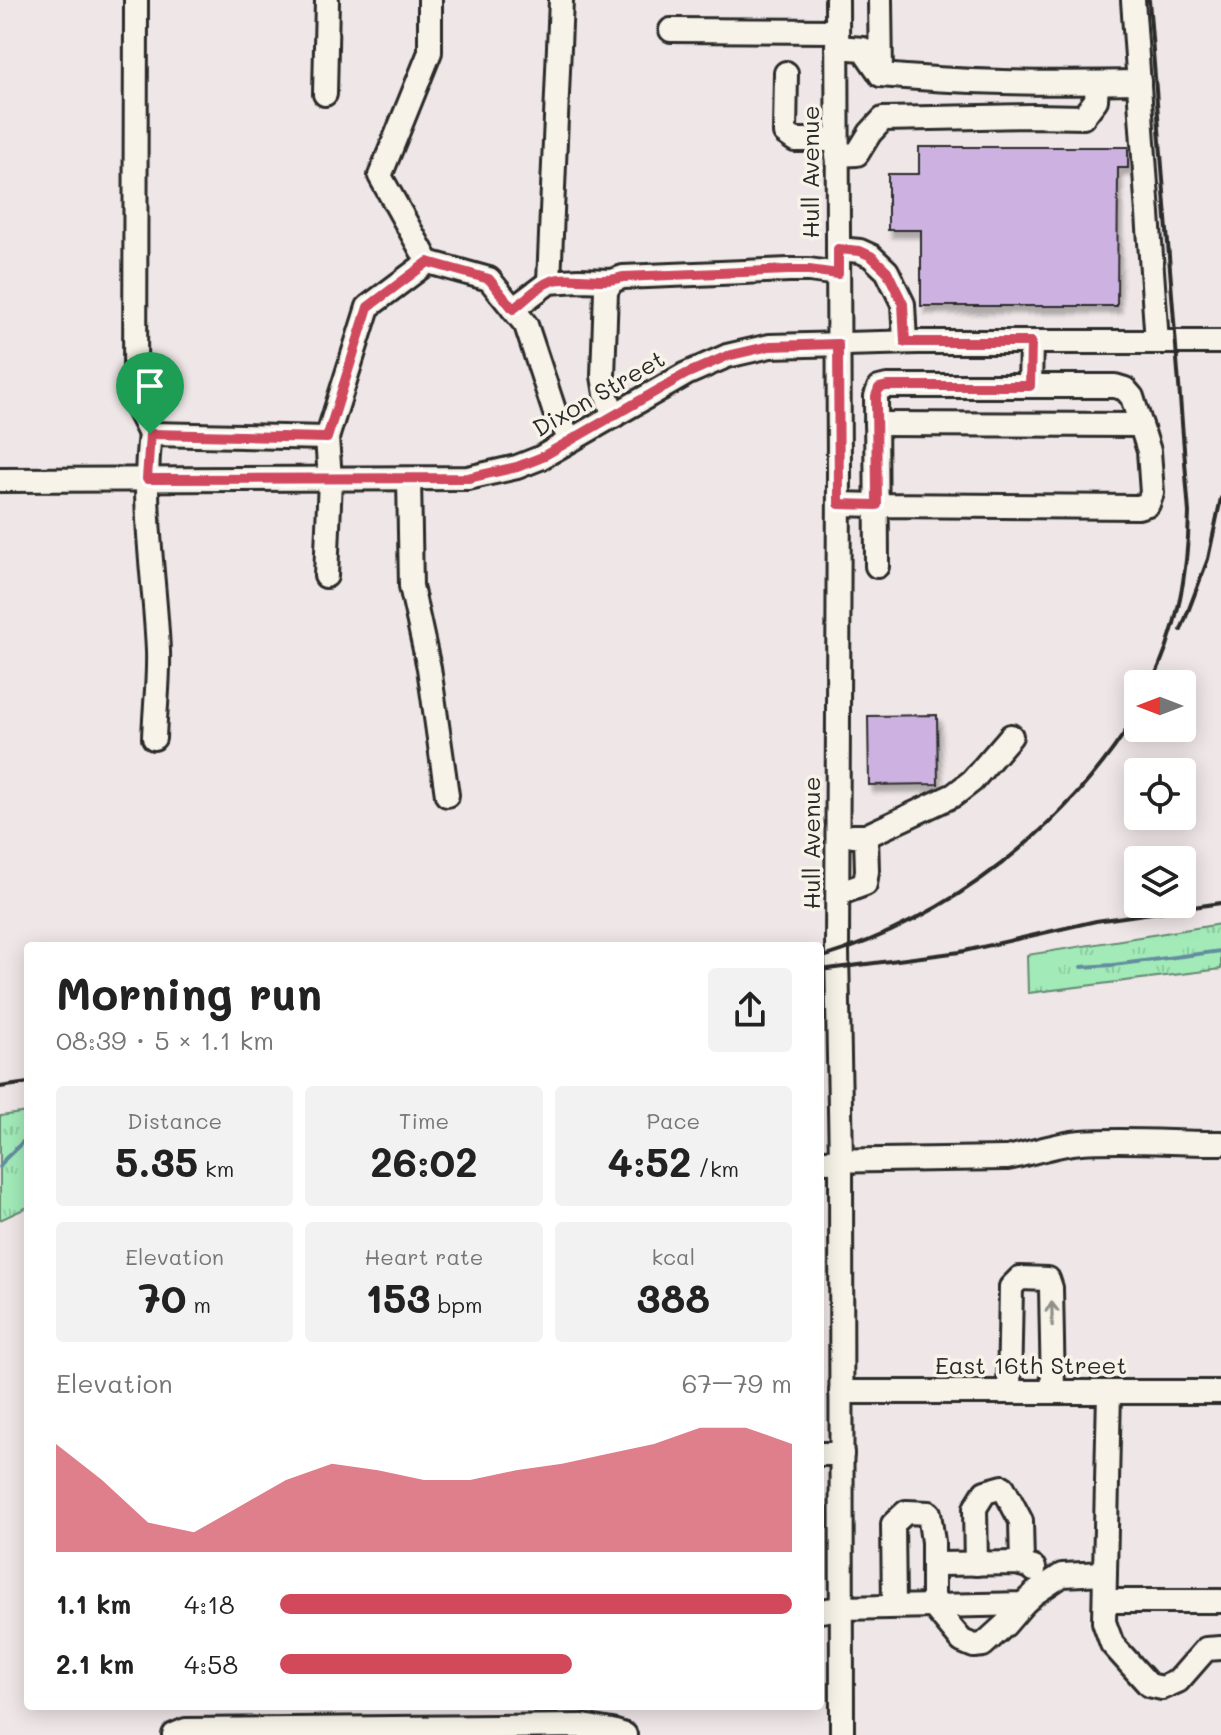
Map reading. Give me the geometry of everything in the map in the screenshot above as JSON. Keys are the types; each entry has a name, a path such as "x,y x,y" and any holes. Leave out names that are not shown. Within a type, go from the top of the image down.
{"street":[{"path":"136,0 135,404 150,434 147,479 158,653 154,738"},
{"path":"325,94 327,0"},
{"path":"430,0 430,52 380,176 428,262 489,279 526,325 555,413 571,440"},
{"path":"549,282 561,0"},
{"name":"Hull Avenue","path":"837,0 838,894 830,1160 841,1392 831,1454 831,1609 842,1735"},
{"path":"880,0 881,75"},
{"path":"1133,0 1157,342"},
{"path":"671,30 837,39 863,49 881,75 1040,84 1139,82"},
{"path":"786,73 785,133 795,140 857,154 883,119 1083,117 1096,100 1097,83"},
{"path":"838,249 860,251 871,256 887,271 903,304 905,342"},
{"path":"326,576 330,479 327,438 368,307 428,262"},
{"path":"513,309 549,282 789,270 838,274"},
{"path":"612,281 606,291 603,376 614,416"},
{"name":"Dixon Street","path":"0,480 468,478 517,467 540,458 686,374 727,356 770,346 905,342 1221,342"},
{"path":"1030,386 1031,342"},
{"path":"839,504 877,505 1138,507 1148,504 1152,493 1149,451 1132,397 1125,389 1115,386 879,388 876,396 877,505 877,566"},
{"path":"876,424 1141,425"},
{"path":"150,434 327,438"},
{"path":"409,479 411,586 429,668 447,795"},
{"path":"838,835 866,836 954,795 972,781 1011,736"},
{"path":"838,894 865,884 866,836"},
{"path":"830,1160 1007,1158 1056,1145 1083,1142 1221,1143"},
{"path":"1009,1392 1011,1287 1020,1278 1048,1279 1051,1288 1053,1392"},
{"name":"East 16th Street","path":"841,1392 1221,1392"},
{"path":"1109,1392 1104,1622 1112,1644 1149,1685 1162,1688 1178,1681 1206,1649 1221,1648"},
{"path":"976,1564 975,1508 985,1492 1003,1487 1021,1521 1022,1564"},
{"path":"894,1606 893,1524 906,1512 929,1513 934,1564 933,1606 962,1641 974,1646 983,1645 1029,1598 1062,1575 1105,1573"},
{"path":"934,1564 1022,1564 1034,1568 1029,1598"},
{"path":"831,1609 933,1606 1029,1598"},
{"path":"1105,1601 1221,1601"},
{"path":"174,1735 186,1730 387,1731 583,1726 616,1734"}],"green space":[{"path":"1221,924 1221,969 1028,993 1027,955"},
{"path":"24,1113 24,1209 0,1220 0,1116"}],"building":[{"path":"919,147 1128,147 1128,168 1118,168 1117,306 921,306 921,230 888,230 888,174 919,174"},
{"path":"937,715 938,784 869,785 868,716"}],"waterway":[{"path":"1081,967 1221,951"},
{"path":"0,1167 24,1141"}],"railway":[{"path":"1149,0 1189,513 1179,601 1168,644 1157,670"},
{"path":"1181,630 1208,559 1221,498"},
{"path":"824,957 915,919 1001,864 1040,831 1076,794 1124,733"},
{"path":"824,969 960,952 1096,921 1221,903"},
{"path":"0,1087 24,1084"}],"route":[{"path":"838,249 860,251 871,256 887,271 903,304 905,342 1031,342 1030,386 879,388 876,396 877,505 839,504 838,344 770,346 727,356 686,374 540,458 517,467 468,478 147,479 150,434 327,438 368,307 428,262 489,279 513,309 549,282 558,280 612,281 623,277 789,270 838,274 838,249"}]}
